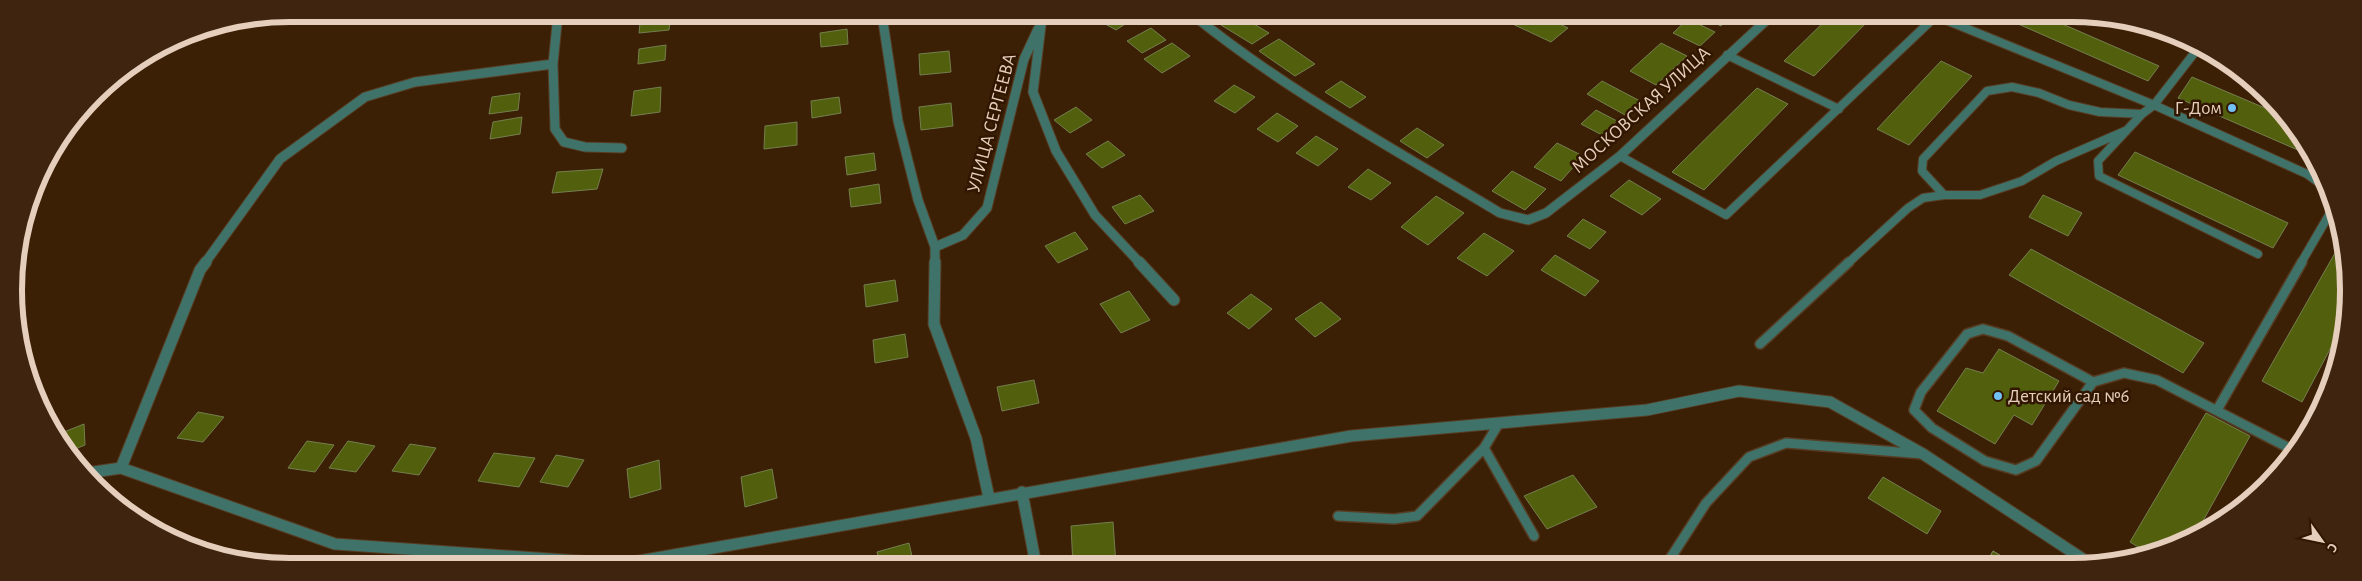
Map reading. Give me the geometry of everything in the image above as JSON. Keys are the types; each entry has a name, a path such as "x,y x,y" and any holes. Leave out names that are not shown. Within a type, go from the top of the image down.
{"street":[{"path":"557,22 553,64 555,130 564,142 585,147 622,148"},
{"path":"883,22 898,121 918,200 935,247 934,324 976,438 989,498"},
{"name":"УЛИЦА СЕРГЕЕВА","path":"935,247 963,235 986,208 1024,60 1041,22"},
{"path":"1043,22 1033,92 1056,151 1095,215 1174,300"},
{"name":"МОСКОВСКАЯ УЛИЦА","path":"1202,22 1225,41 1288,85 1500,213 1528,220 1546,213 1620,156 1764,22"},
{"path":"121,468 200,270 280,159 365,97 415,82 553,64"},
{"path":"655,558 1022,492 1351,436 1647,410 1739,391 1830,402 1923,454 2081,558"},
{"path":"94,472 121,468 335,544 536,558"},
{"path":"1022,492 1035,558"}],"lane":[{"path":"1620,156 1726,215 1930,22"},
{"path":"1951,22 2154,105 2307,174 2316,180"},
{"path":"2195,52 2154,105 2142,114 2098,161 2099,176 2258,254"},
{"path":"1727,55 1839,109"},
{"path":"1944,195 1922,171 1923,159 1987,91 2012,87 2039,93 2069,105 2100,112 2142,114"},
{"path":"1760,344 1908,208 1923,198 1944,195 1980,195 2022,181 2056,161 2125,131"},
{"path":"2217,410 2329,218"},
{"path":"2092,382 2008,336 1983,329 1967,334 1921,392 1914,410 1932,428 1985,461 2016,470 2036,461 2092,382 2124,373 2158,380 2289,447"},
{"path":"1338,516 1394,519 1417,516 1484,448 1499,423"},
{"path":"1671,558 1706,503 1749,457 1786,443 1923,454"},
{"path":"1484,448 1534,536"}],"building":[{"path":"640,22 670,22 669,30 639,33"},
{"path":"1102,22 1128,22 1116,30"},
{"path":"1226,22 1251,22 1269,33 1252,44 1221,25"},
{"path":"1508,22 1556,22 1568,28 1551,42"},
{"path":"1685,22 1694,22 1715,32 1700,46 1673,33"},
{"path":"1713,22 1725,22 1721,26"},
{"path":"1824,22 1867,22 1814,76 1784,61"},
{"path":"2014,22 2058,22 2159,66 2148,81"},
{"path":"1151,28 1166,40 1142,53 1127,41"},
{"path":"847,29 848,44 821,47 820,33"},
{"path":"1279,39 1315,64 1295,76 1259,51"},
{"path":"1172,43 1190,56 1162,73 1144,59"},
{"path":"1661,43 1687,56 1656,85 1630,71"},
{"path":"666,45 665,60 638,64 639,49"},
{"path":"949,51 951,72 920,75 919,54"},
{"path":"1941,61 1972,76 1909,145 1877,129"},
{"name":"Г-Дом","path":"2192,77 2269,110 2284,127 2300,151 2178,98"},
{"path":"1341,81 1366,97 1350,108 1325,92"},
{"path":"1602,81 1642,102 1627,116 1587,94"},
{"path":"1234,85 1255,97 1235,113 1214,101"},
{"path":"661,87 660,112 631,116 634,91"},
{"path":"1757,88 1788,104 1704,190 1672,172"},
{"path":"520,93 518,110 489,114 492,97"},
{"path":"839,97 841,113 812,118 811,101"},
{"path":"951,103 953,126 921,130 919,107"},
{"path":"1076,107 1092,120 1070,133 1054,120"},
{"path":"1596,110 1617,121 1602,135 1581,124"},
{"path":"1277,113 1298,126 1278,142 1257,129"},
{"path":"522,117 520,134 490,139 493,122"},
{"path":"797,122 797,145 764,149 765,126"},
{"path":"1417,128 1444,145 1427,158 1400,141"},
{"path":"1316,136 1338,149 1318,166 1296,153"},
{"path":"1108,141 1125,155 1102,168 1086,154"},
{"path":"1557,143 1583,156 1561,181 1534,167"},
{"path":"2135,152 2288,223 2273,248 2118,175"},
{"path":"874,153 876,170 847,175 845,157"},
{"path":"603,169 597,189 552,193 557,172"},
{"path":"1368,169 1391,183 1371,200 1348,187"},
{"path":"1512,171 1546,189 1525,210 1492,191"},
{"path":"1629,180 1661,199 1642,215 1610,196"},
{"path":"879,184 881,203 851,207 849,189"},
{"path":"1140,195 1154,211 1125,224 1112,207"},
{"path":"2043,195 2082,213 2068,236 2029,217"},
{"path":"1436,196 1464,213 1428,245 1401,227"},
{"path":"1583,219 1606,232 1590,249 1567,236"},
{"path":"1075,232 1088,249 1058,263 1045,246"},
{"path":"1484,233 1514,251 1487,276 1457,258"},
{"path":"2031,249 2204,343 2183,373 2009,275"},
{"path":"2336,251 2340,290 2334,341 2302,402 2262,381"},
{"path":"1555,255 1599,281 1585,296 1541,270"},
{"path":"895,280 898,301 866,307 864,285"},
{"path":"1129,291 1150,320 1121,333 1100,304"},
{"path":"1251,294 1272,309 1249,329 1227,313"},
{"path":"1321,302 1341,319 1315,337 1295,319"},
{"path":"905,334 908,357 875,363 873,340"},
{"name":"Детский сад №6","path":"1999,349 2059,381 2032,425 2014,415 1995,444 1937,411 1966,368 1983,373"},
{"path":"1034,380 1039,403 1002,411 997,387"},
{"path":"198,412 224,417 203,442 177,438"},
{"path":"2206,413 2250,436 2200,526 2174,538 2141,549 2130,542"},
{"path":"84,424 85,445 75,449 63,432"},
{"path":"307,441 334,445 315,472 288,468"},
{"path":"348,441 375,446 356,472 329,468"},
{"path":"410,444 436,448 419,475 392,471"},
{"path":"494,453 535,458 519,487 478,481"},
{"path":"556,455 584,460 568,487 540,482"},
{"path":"659,460 661,489 630,498 627,469"},
{"path":"772,469 777,498 745,507 741,477"},
{"path":"1573,475 1597,507 1547,529 1524,496"},
{"path":"1883,477 1941,511 1927,534 1868,498"},
{"path":"1113,522 1116,558 1073,558 1071,526"},
{"path":"909,543 912,558 878,558 877,552"},
{"path":"1993,551 2004,558 1989,558"},
{"path":"1993,551 2004,558 1989,558"}],"place":[{"name":"Г-Дом","path":"2232,108"},
{"name":"Детский сад №6","path":"1998,396"}]}
